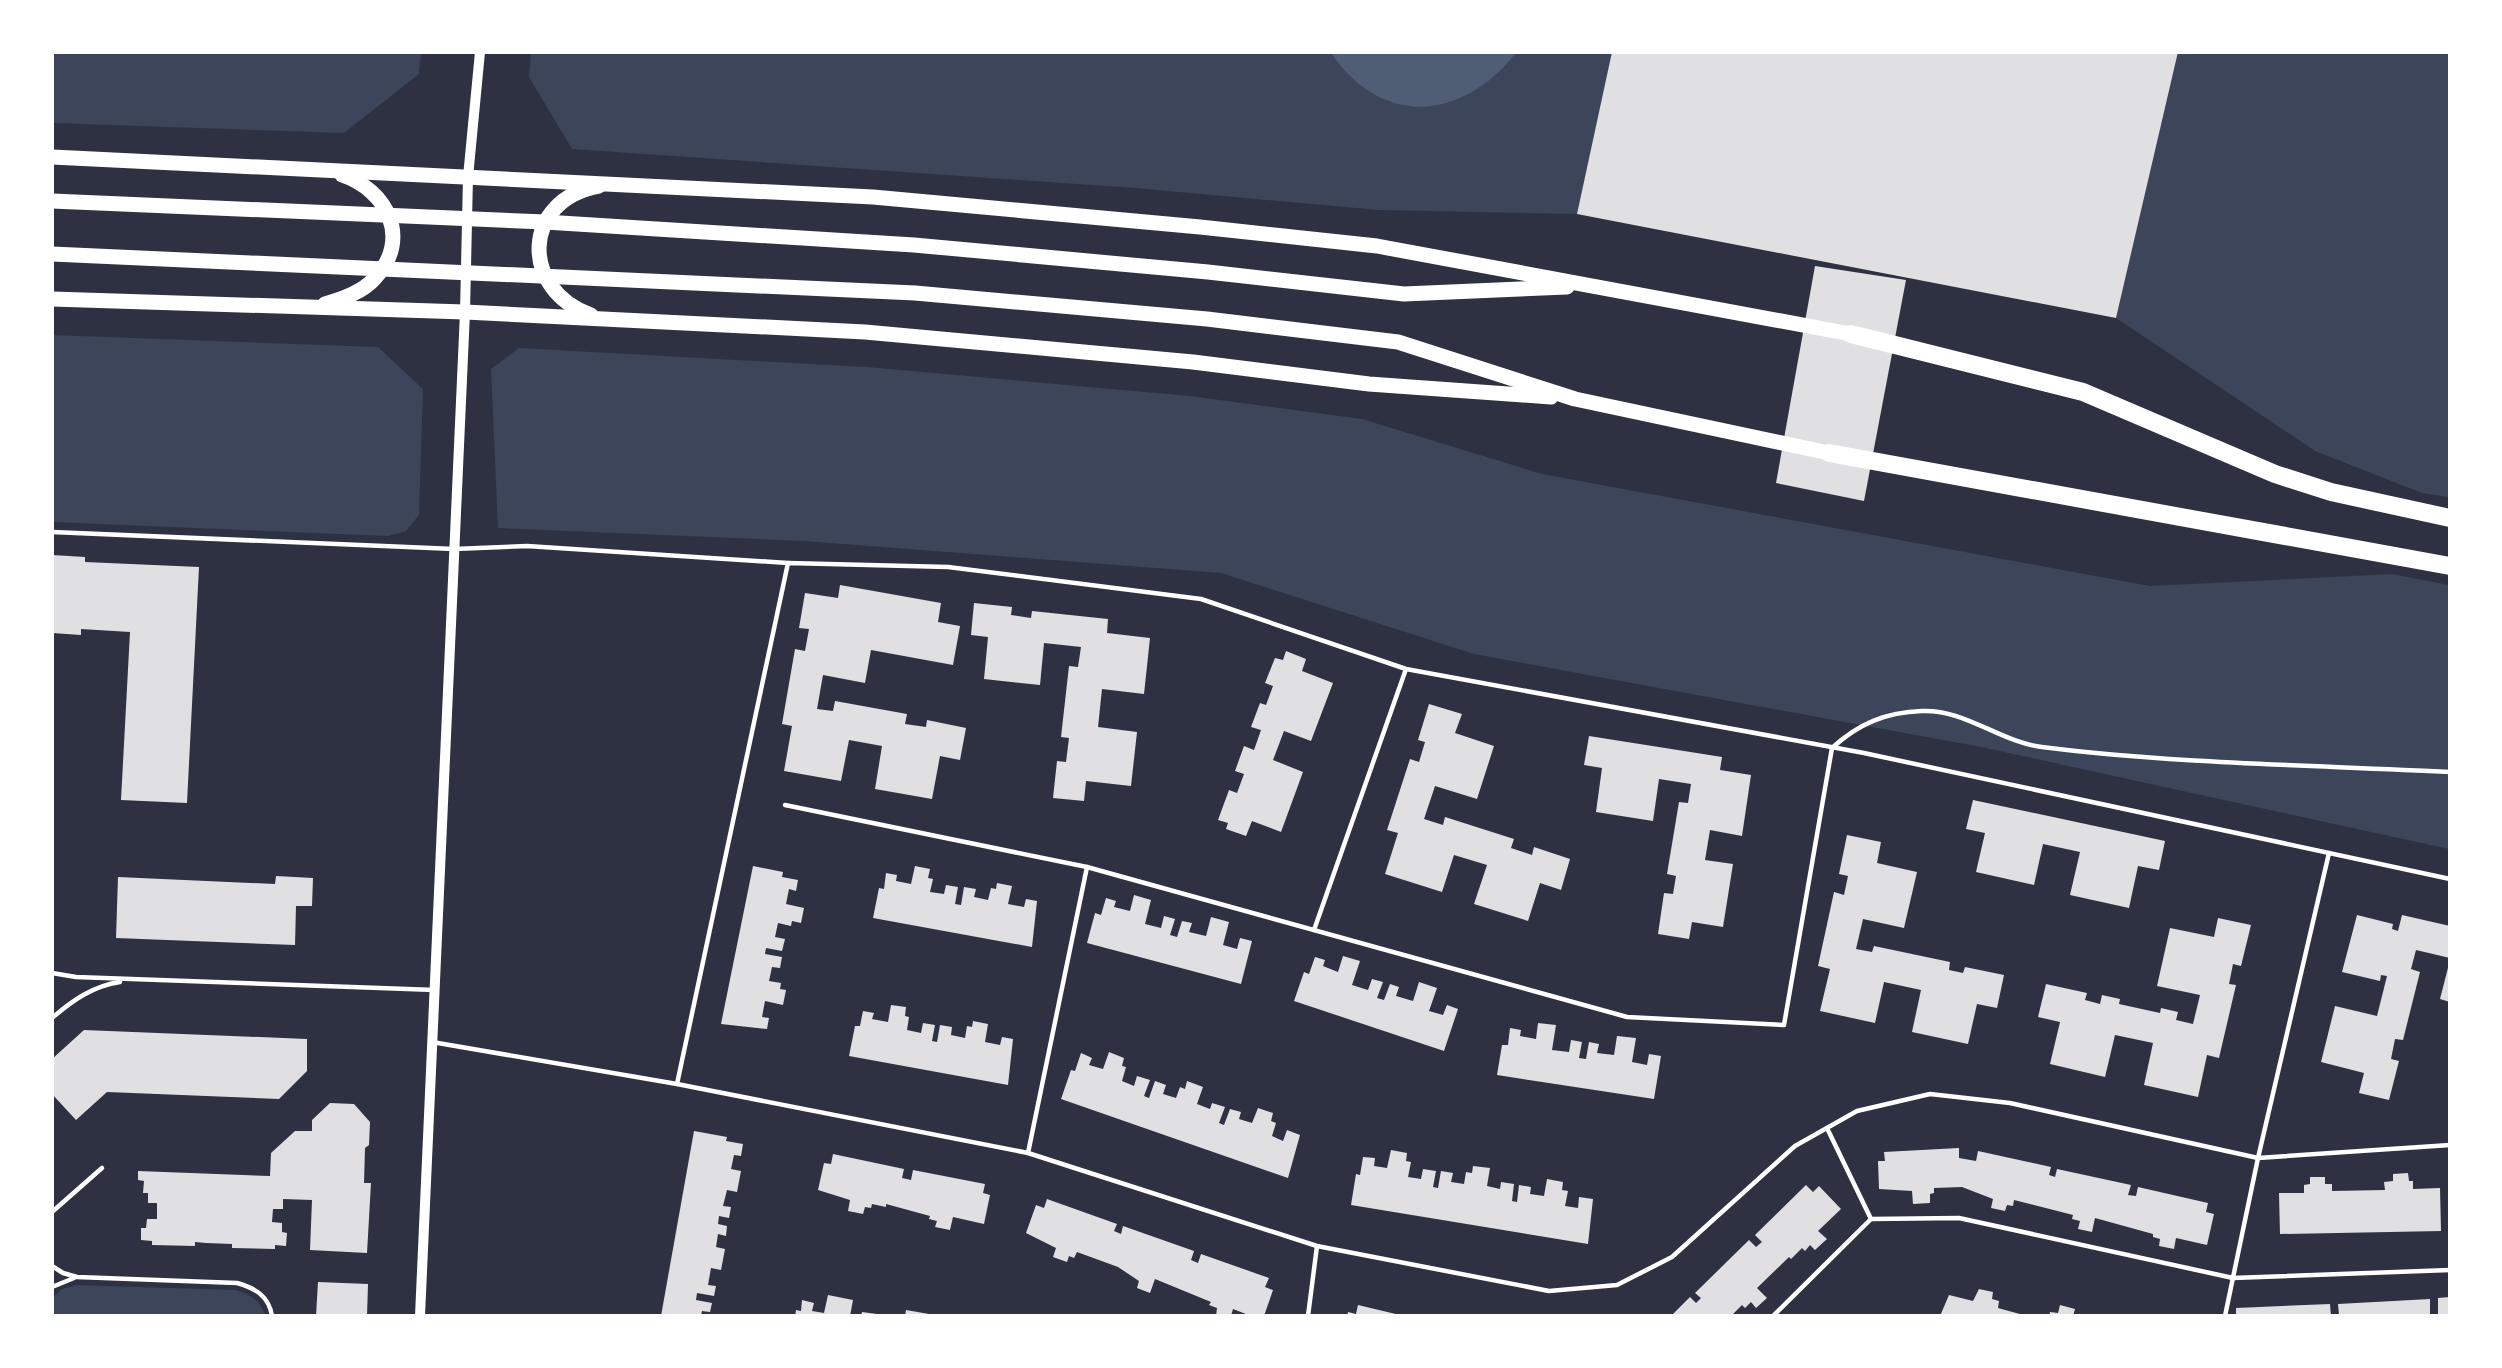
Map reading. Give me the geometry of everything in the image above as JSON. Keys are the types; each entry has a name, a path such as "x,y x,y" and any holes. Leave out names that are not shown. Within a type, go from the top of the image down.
{"highway":[{"path":"1851,334 2083,392 2276,474 2331,492 2450,518"},
{"path":"1829,453 2450,566"}],"main road":[{"path":"52,157 873,197 1212,228 1377,246 1851,334"},
{"path":"311,308 341,299 375,279 392,248 392,229 386,207 374,192 358,180 326,170"},
{"path":"605,320 577,310 560,299 546,281 538,243 540,231 552,211 563,201 590,188 611,184"},
{"path":"52,201 545,222 914,245 1208,272 1404,294 1595,286"},
{"path":"52,254 915,293 1207,319 1398,342 1575,399 1829,453"},
{"path":"52,299 465,312 865,332 1193,362 1369,384 1575,399"}],"street":[{"path":"420,1316 465,312 468,177 480,52"}],"lane":[{"path":"52,532 454,549 527,546 788,563 948,567 1201,599 1406,669 1833,748 2450,879"},
{"path":"677,1084 788,563"},
{"path":"1314,930 1406,669"},
{"path":"785,805 1087,867 1627,1017 1785,1025 1833,748 1846,735 1875,717 1923,710 1965,718 2004,736 2037,747 2078,752 2450,772"},
{"path":"2225,1316 2258,1158 2329,853"},
{"path":"1028,1153 1087,867"},
{"path":"52,973 76,977 131,980 435,990"},
{"path":"52,1018 76,999 96,988 131,980"},
{"path":"432,1042 677,1084 1028,1153 1317,1246 1549,1291 1617,1286 1672,1257 1795,1146 1857,1111 1930,1094 2010,1103 2258,1158 2450,1145"},
{"path":"1827,1128 1871,1219"},
{"path":"52,1212 102,1168"},
{"path":"1773,1316 1871,1219 1959,1218 2233,1278 2450,1270"},
{"path":"1308,1316 1317,1246"},
{"path":"52,1266 63,1273 77,1277 237,1283 258,1291 267,1300 272,1316"},
{"path":"52,1287 77,1277"}],"shaded area":[{"path":"53,52 421,53 419,74 344,133 53,123"},
{"path":"531,52 1612,53 1577,214 1378,210 1135,188 572,149 529,77"},
{"path":"1331,53 1516,53 1495,76 1471,92 1447,103 1422,107 1398,104 1374,94 1351,77"},
{"path":"2178,53 2449,53 2449,497 2422,493 2315,451 2116,318"},
{"path":"53,335 378,347 423,389 419,515 406,531 388,536 53,522"},
{"path":"519,348 867,367 1190,396 1362,419 1542,474 2150,586 2392,574 2449,585 2449,849 1981,747 1474,654 1221,573 804,541 498,528 491,369"},
{"path":"77,1285 236,1290 254,1299 265,1315 53,1315 54,1296 62,1289"}],"building":[{"path":"1612,52 2178,52 2116,318 1577,214"},
{"path":"1815,266 1906,280 1864,501 1776,483"},
{"path":"52,555 85,557 85,562 199,567 187,803 121,800 130,632 81,629 81,635 52,633"},
{"path":"840,585 941,603 938,622 960,626 953,665 871,650 865,683 823,675 817,709 833,711 835,701 907,714 905,724 926,727 927,720 966,728 960,760 940,756 932,799 875,789 882,746 849,740 841,781 784,771 792,726 782,724 795,649 805,651 809,629 799,628 805,593 838,598"},
{"path":"974,603 1012,607 1011,615 1031,618 1032,611 1108,619 1107,633 1150,638 1144,694 1102,689 1098,727 1137,732 1131,786 1086,781 1084,801 1053,798 1057,761 1066,762 1069,738 1061,737 1069,666 1078,667 1081,647 1044,643 1040,685 984,679 988,637 971,635"},
{"path":"1286,651 1306,659 1302,671 1333,683 1311,741 1284,731 1273,760 1303,772 1281,832 1252,821 1246,836 1226,829 1228,823 1218,820 1229,790 1237,793 1244,774 1235,771 1244,746 1254,750 1261,730 1251,727 1260,703 1266,705 1273,686 1265,683 1275,658 1283,660"},
{"path":"1429,704 1462,714 1455,733 1494,746 1477,799 1435,786 1424,819 1443,825 1445,817 1514,839 1511,848 1532,855 1534,847 1570,859 1561,890 1540,883 1528,921 1474,904 1487,865 1454,855 1442,892 1385,874 1398,833 1387,830 1410,759 1419,762 1425,742 1418,740"},
{"path":"1589,736 1722,757 1720,770 1751,775 1742,836 1710,830 1705,860 1733,864 1723,927 1692,922 1689,939 1658,934 1664,893 1673,894 1676,876 1667,874 1679,802 1688,803 1691,784 1659,779 1653,821 1596,812 1602,768 1584,765"},
{"path":"1973,800 2165,841 2159,870 2138,866 2129,908 2070,895 2080,852 2043,844 2034,885 1976,872 1985,833 1966,829"},
{"path":"1847,835 1881,842 1877,863 1917,872 1904,928 1863,919 1856,949 1872,952 1874,946 1950,962 1949,970 1963,973 1965,967 2004,975 1997,1008 1977,1004 1968,1044 1912,1032 1921,990 1884,982 1875,1023 1820,1011 1830,969 1818,966 1834,892 1844,895 1848,876 1839,874"},
{"path":"753,866 783,872 782,877 798,880 796,891 789,889 786,904 804,908 801,923 792,921 791,926 778,923 775,937 785,939 782,951 766,948 765,954 782,957 780,968 772,967 769,981 781,983 780,989 786,990 783,1005 765,1001 762,1017 769,1018 767,1029 721,1024"},
{"path":"915,866 930,869 928,878 933,879 930,892 944,894 946,885 958,887 955,904 961,905 964,887 976,889 974,897 988,900 991,888 996,889 997,883 1012,886 1008,904 1024,907 1026,899 1037,901 1032,947 873,918 879,888 884,889 886,873 897,875 896,881 911,884"},
{"path":"276,876 313,878 312,906 296,906 295,945 116,938 118,877 275,884"},
{"path":"1134,895 1151,900 1145,924 1161,928 1164,916 1175,919 1170,935 1177,937 1182,921 1192,923 1189,932 1206,936 1211,917 1229,922 1223,945 1237,949 1240,938 1252,941 1241,984 1087,943 1095,913 1101,915 1106,898 1116,901 1114,907 1130,911"},
{"path":"2357,915 2393,924 2392,929 2398,931 2402,915 2450,926 2450,958 2416,950 2411,969 2420,972 2403,1040 2395,1039 2391,1059 2399,1061 2389,1100 2359,1093 2364,1073 2321,1062 2335,1006 2377,1016 2387,976 2381,975 2380,981 2342,972"},
{"path":"2218,918 2251,925 2241,966 2233,964 2229,984 2236,985 2219,1058 2207,1055 2198,1097 2144,1085 2153,1043 2115,1035 2105,1077 2050,1064 2060,1022 2038,1017 2046,984 2087,993 2085,1000 2100,1004 2102,995 2120,999 2119,1004 2160,1013 2161,1008 2178,1012 2176,1020 2193,1024 2200,995 2157,986 2170,928 2214,937"},
{"path":"1343,956 1360,961 1352,985 1368,990 1372,979 1383,982 1377,998 1384,1000 1390,984 1399,987 1396,996 1413,1001 1419,982 1437,988 1429,1011 1443,1015 1447,1005 1458,1009 1444,1051 1294,1001 1304,972 1309,974 1315,957 1325,960 1323,966 1338,972"},
{"path":"2450,964 2450,1002 2440,999"},
{"path":"891,1005 906,1007 905,1016 909,1017 907,1030 921,1033 923,1023 935,1025 932,1041 937,1042 940,1025 952,1027 951,1035 965,1038 967,1026 972,1027 973,1021 988,1024 985,1042 1000,1045 1002,1037 1013,1039 1008,1085 849,1056 855,1026 860,1026 863,1011 874,1013 872,1019 888,1022"},
{"path":"1538,1023 1556,1025 1552,1050 1569,1052 1571,1040 1582,1042 1579,1058 1586,1059 1589,1042 1599,1044 1597,1053 1614,1055 1617,1036 1636,1038 1632,1062 1647,1065 1649,1054 1661,1056 1654,1099 1497,1075 1502,1045 1508,1045 1510,1028 1521,1030 1520,1036 1536,1039"},
{"path":"84,1030 307,1039 307,1071 279,1099 107,1092 76,1120 52,1094 52,1059"},
{"path":"1109,1052 1124,1058 1122,1066 1126,1067 1122,1081 1134,1086 1137,1076 1150,1080 1144,1096 1149,1098 1155,1081 1166,1085 1163,1094 1176,1098 1180,1087 1185,1089 1187,1081 1203,1087 1197,1104 1210,1109 1212,1103 1225,1107 1219,1123 1224,1125 1230,1109 1241,1112 1239,1119 1252,1123 1258,1108 1273,1113 1271,1121 1276,1123 1272,1136 1283,1141 1287,1130 1300,1135 1288,1178 1061,1099 1071,1070 1075,1071 1081,1053 1092,1058 1089,1065 1103,1069"},
{"path":"330,1103 354,1104 370,1122 369,1145 365,1148 364,1183 371,1183 367,1253 310,1250 312,1200 283,1199 283,1209 273,1209 272,1222 282,1223 282,1232 287,1233 286,1246 275,1245 275,1249 232,1248 232,1244 195,1242 195,1246 152,1245 152,1241 141,1240 141,1228 146,1228 147,1219 157,1219 157,1203 148,1203 148,1193 143,1193 144,1181 138,1180 138,1171 270,1176 271,1153 295,1131 312,1131 312,1120"},
{"path":"694,1131 727,1137 726,1141 743,1144 741,1156 734,1155 731,1169 741,1171 737,1192 727,1190 723,1206 731,1207 729,1218 719,1216 718,1224 727,1226 726,1236 718,1234 716,1247 725,1249 721,1270 711,1268 708,1285 716,1286 714,1296 697,1293 696,1300 712,1303 710,1312 702,1311 701,1316 661,1316"},
{"path":"1959,1148 1959,1158 1976,1161 1978,1151 2051,1167 2049,1175 2055,1177 2057,1169 2131,1185 2128,1195 2136,1196 2138,1187 2208,1203 2206,1212 2214,1214 2207,1245 2176,1238 2174,1249 2159,1246 2160,1239 2153,1237 2153,1234 2095,1218 2092,1232 2078,1229 2080,1221 2072,1219 2073,1215 2014,1200 2013,1206 2007,1205 2005,1211 1991,1208 1993,1199 1962,1187 1934,1188 1934,1193 1930,1194 1930,1203 1913,1204 1912,1191 1879,1189 1878,1161 1885,1161 1884,1152"},
{"path":"1391,1150 1407,1153 1406,1161 1411,1162 1408,1177 1421,1179 1423,1169 1436,1171 1433,1187 1438,1188 1441,1171 1453,1173 1451,1182 1464,1184 1466,1172 1472,1173 1473,1166 1490,1168 1487,1186 1500,1189 1501,1182 1514,1184 1512,1201 1517,1202 1519,1185 1531,1187 1530,1194 1544,1196 1547,1179 1563,1182 1562,1190 1568,1191 1565,1206 1578,1208 1579,1197 1593,1199 1588,1244 1351,1205 1356,1174 1360,1175 1363,1157 1375,1158 1374,1166 1387,1168"},
{"path":"833,1154 904,1169 902,1178 911,1180 913,1170 985,1184 983,1193 990,1195 984,1224 953,1217 950,1230 935,1227 937,1221 929,1219 930,1216 886,1204 886,1207 872,1204 871,1208 865,1207 863,1214 848,1211 850,1200 818,1190 824,1163 831,1164"},
{"path":"2408,1173 2409,1181 2413,1181 2413,1189 2440,1188 2441,1231 2280,1234 2279,1193 2304,1193 2304,1185 2310,1184 2310,1177 2325,1177 2325,1184 2332,1184 2332,1191 2385,1190 2384,1182 2393,1181 2393,1174"},
{"path":"1806,1185 1813,1192 1819,1186 1841,1209 1818,1231 1827,1239 1815,1250 1810,1245 1805,1251 1802,1248 1791,1259 1789,1257 1757,1288 1767,1298 1756,1308 1751,1302 1745,1308 1742,1305 1731,1316 1671,1316 1690,1297 1696,1303 1701,1298 1695,1293 1749,1240 1756,1247 1762,1242 1755,1235"},
{"path":"1047,1199 1117,1224 1114,1231 1121,1234 1123,1226 1194,1251 1191,1260 1198,1263 1201,1254 1269,1278 1265,1287 1273,1290 1264,1316 1251,1316 1233,1309 1231,1316 1216,1316 1217,1308 1209,1305 1211,1302 1155,1279 1150,1293 1137,1288 1139,1281 1118,1267 1077,1252 1074,1258 1069,1256 1067,1262 1053,1257 1056,1248 1026,1233 1036,1205 1044,1208"},
{"path":"318,1282 368,1284 367,1316 316,1316"},
{"path":"1979,1289 1993,1292 1992,1299 1999,1301 1998,1308 2027,1316 1940,1316 1949,1295 1973,1301"},
{"path":"828,1295 853,1300 850,1316 795,1316 796,1310 801,1311 802,1300 814,1303 812,1311 824,1313"},
{"path":"2450,1297 2450,1316 2438,1316 2438,1298"},
{"path":"2430,1299 2430,1316 2339,1316 2338,1304"},
{"path":"2330,1304 2331,1316 2236,1316 2236,1308"},
{"path":"1358,1305 1400,1316 1347,1316 1348,1312 1356,1314"},
{"path":"2060,1305 2075,1309 2073,1316 2049,1316 2050,1312 2058,1313"},
{"path":"906,1310 929,1314 929,1316 905,1316"},
{"path":"862,1312 877,1314 876,1316 861,1316"}]}
